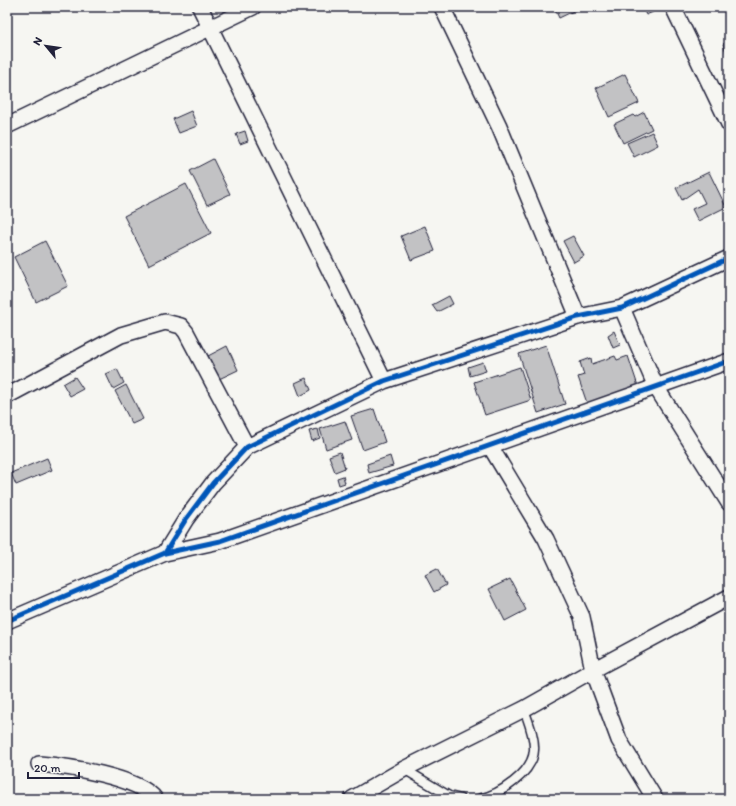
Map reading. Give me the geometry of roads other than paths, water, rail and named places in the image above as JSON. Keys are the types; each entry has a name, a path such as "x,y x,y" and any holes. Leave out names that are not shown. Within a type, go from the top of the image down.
{"street":[{"path":"200,7 384,381"},
{"path":"7,126 253,7"},
{"path":"442,7 499,126 578,317"},
{"path":"673,7 729,124"},
{"path":"165,553 186,519 213,482 247,447 384,381 578,317 622,308 729,258"},
{"path":"622,308 656,387 729,503"},
{"path":"7,396 121,335 165,322 176,324 181,326 186,332 247,447"},
{"path":"7,621 165,553 220,541 729,361"},
{"path":"490,446 546,539 582,617 593,670 619,740 655,799"},
{"path":"352,799 404,769 524,709 593,670 729,598"},
{"path":"39,764 69,766 130,782 146,789 155,799"}],"lane":[{"path":"479,799 489,797 510,784 525,771 534,751 524,709"},
{"path":"404,769 449,796 461,799"}]}
